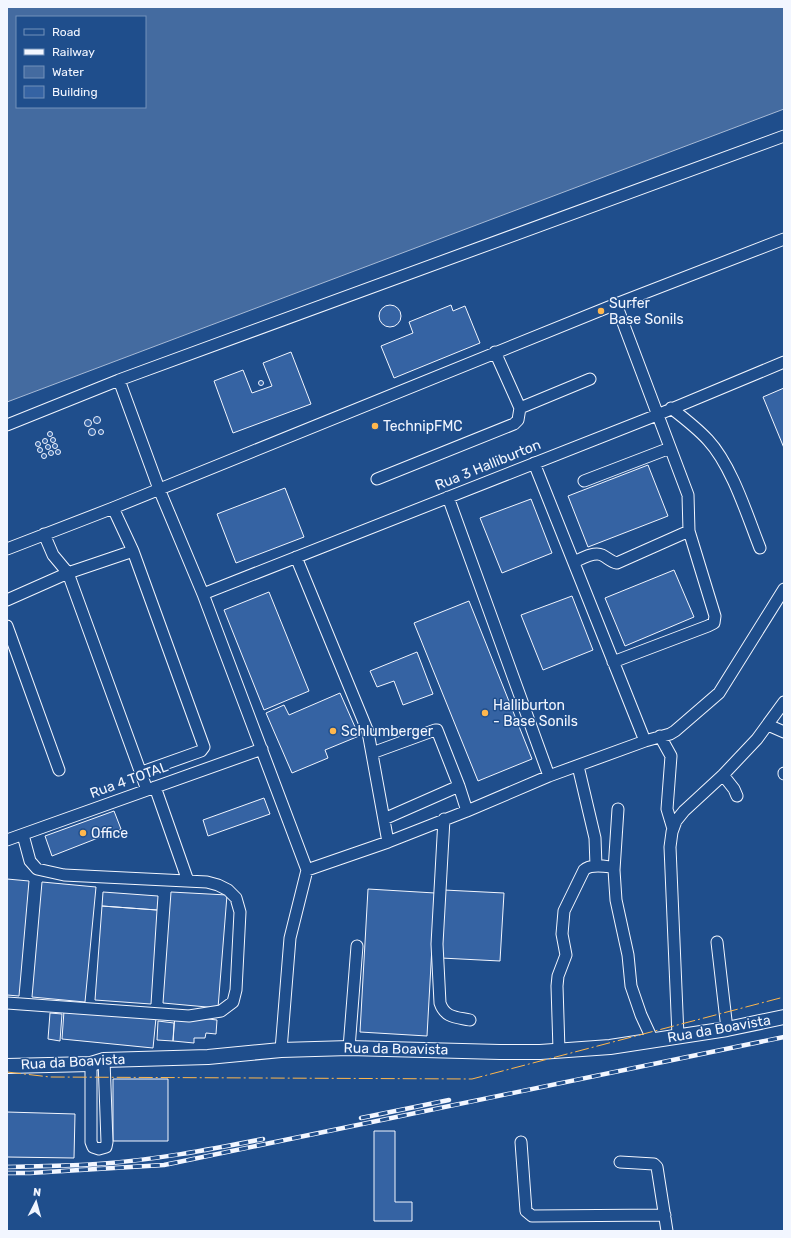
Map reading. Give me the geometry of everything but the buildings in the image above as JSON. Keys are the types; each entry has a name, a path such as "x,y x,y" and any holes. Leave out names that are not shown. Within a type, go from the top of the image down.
{"main road":[{"name":"Rua da Boavista","path":"7,1066 208,1057 281,1050 349,1048 500,1052 610,1047 727,1029 784,1017"}],"street":[{"path":"7,425 119,380 784,136"},
{"path":"7,549 113,508 495,352 784,239"},
{"path":"614,662 708,626 714,623 715,616 689,531 688,495 616,304"},
{"path":"377,479 514,424 518,420 520,408 495,352"},
{"name":"Rua 3 Halliburton","path":"203,594 657,415 784,362"},
{"path":"520,408 590,379"},
{"path":"119,380 159,489 203,594 307,870 290,938 281,1050"},
{"path":"671,408 695,426 709,441 723,460 741,499 760,548"},
{"path":"584,481 670,448"},
{"path":"534,463 645,741"},
{"path":"448,497 549,776"},
{"path":"113,508 133,551 204,747 201,751 142,772"},
{"path":"574,562 601,554 617,563 689,531"},
{"path":"44,534 53,555 68,574 142,772 151,788 188,881"},
{"path":"7,600 68,574 133,551"},
{"path":"296,557 368,732 388,842"},
{"path":"307,870 388,842 467,811 549,776 645,741 670,734 719,693 784,589"},
{"path":"7,626 59,770"},
{"path":"678,1036 670,847 673,828 676,821 684,811 723,775 768,725 784,702"},
{"path":"768,725 784,732"},
{"path":"372,753 437,730 467,811"},
{"path":"660,736 671,756 667,809 673,828"},
{"name":"Rua 4 TOTAL","path":"7,840 262,749"},
{"path":"578,766 595,838 596,866"},
{"path":"723,775 734,788 737,796"},
{"path":"384,819 459,786"},
{"path":"618,809 614,870 616,900 628,955 631,986 641,1015 653,1041"},
{"path":"444,820 437,944 440,1003 442,1011 449,1016 470,1020"},
{"path":"7,1003 189,1016 221,1011 233,1002 236,990 240,912 236,898 228,890 207,882 64,875 37,869 30,861 23,835"},
{"path":"560,1050 557,986 558,976 566,955 562,934 564,911 584,870 596,866 609,867 614,870"},
{"path":"717,942 727,1029"},
{"path":"349,1048 357,946"},
{"path":"98,1062 107,1142 106,1147 99,1149 93,1147 91,1142 98,1062"},
{"path":"521,1142 526,1211 532,1216 665,1215"},
{"path":"620,1162 654,1164 657,1167 667,1231"}],"water":[{"path":"7,7 784,7 784,109 7,402"}],"railway":[{"path":"7,1173 164,1165 784,1037"},
{"path":"361,1118 449,1100"},
{"path":"7,1167 98,1164 140,1160 263,1139"}],"power":[{"path":"7,1072 50,1077 472,1079 784,997"}],"place":[{"name":"Surfer Base Sonils","path":"601,311"},
{"name":"TechnipFMC","path":"375,426"},
{"name":"Halliburton - Base Sonils","path":"485,713"},
{"name":"Schlumberger","path":"333,731"},
{"name":"Office","path":"83,833"}]}
